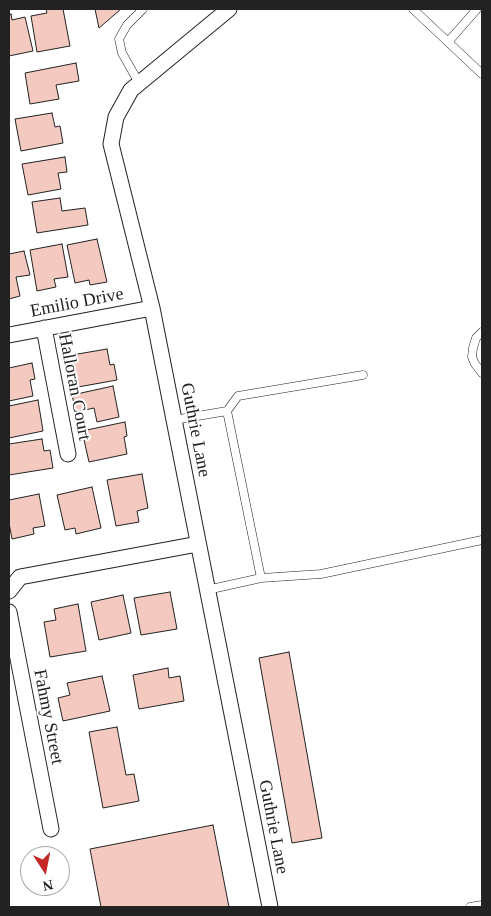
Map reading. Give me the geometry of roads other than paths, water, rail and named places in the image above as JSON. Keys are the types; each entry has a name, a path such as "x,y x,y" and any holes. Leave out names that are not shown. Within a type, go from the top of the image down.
{"street":[{"name":"Guthrie Lane","path":"228,9 131,90 116,117 111,144 152,308 270,907"},
{"name":"Emilio Drive","path":"9,335 152,308"},
{"name":"Halloran Court","path":"44,328 68,454"},
{"path":"9,591 20,577 198,544"},
{"name":"Fahmy Street","path":"9,612 51,829"}],"lane":[{"path":"139,83 122,53 119,39 127,25 143,9"},
{"path":"413,9 482,74"},
{"path":"448,42 477,9"},
{"path":"482,332 476,338 472,358 482,373"},
{"path":"174,420 227,410 238,396 363,375"},
{"path":"227,410 261,578"},
{"path":"208,590 261,578 321,574 482,540"},
{"path":"470,907 482,905"}]}
